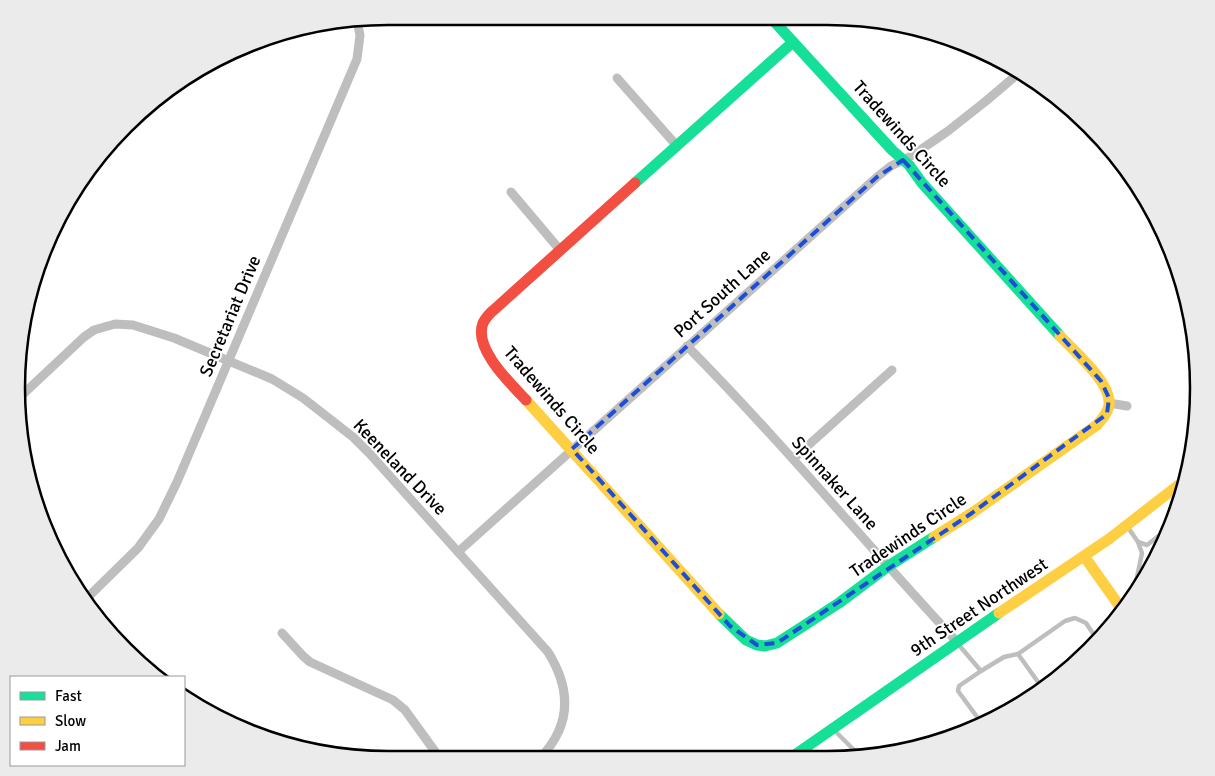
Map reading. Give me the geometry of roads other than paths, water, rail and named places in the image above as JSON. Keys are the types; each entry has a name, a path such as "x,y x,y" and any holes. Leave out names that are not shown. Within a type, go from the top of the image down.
{"street":[{"path":"777,25 793,42"},
{"name":"Secretariat Drive","path":"90,595 133,553 159,519 177,482 357,58 360,35 358,27"},
{"name":"Tradewinds Circle","path":"793,42 903,160 1100,381 1108,392 1109,403 1107,414 1097,425 972,513 887,567 839,602 777,643 765,646 746,640 730,626 491,358 482,335 483,323 488,316 793,42"},
{"name":"Port South Lane","path":"458,552 877,177 891,166 913,155 948,131 1014,77"},
{"path":"617,78 677,146"},
{"path":"511,192 560,250"},
{"name":"Keeneland Drive","path":"25,392 84,337 100,327 115,324 142,327 174,338 272,379 303,398 353,437 548,652 561,674 566,700 556,737 545,751"},
{"name":"Spinnaker Lane","path":"687,346 793,459 887,567 957,642"},
{"path":"793,459 892,370"},
{"path":"1109,403 1128,406"},
{"name":"9th Street Northwest","path":"800,751 1084,556 1177,486"},
{"path":"1084,556 1118,605"},
{"path":"282,633 302,656 310,662 385,695 400,705 435,751"}],"lane":[{"path":"1127,525 1138,542 1142,553 1138,575"},
{"path":"1138,542 1147,544 1159,535"},
{"path":"978,718 958,691 959,686 1004,657 1018,654 1065,621 1076,618 1086,623 1094,634"},
{"path":"957,642 982,671"},
{"path":"1018,654 1039,683"},
{"path":"832,728 854,750"}]}
